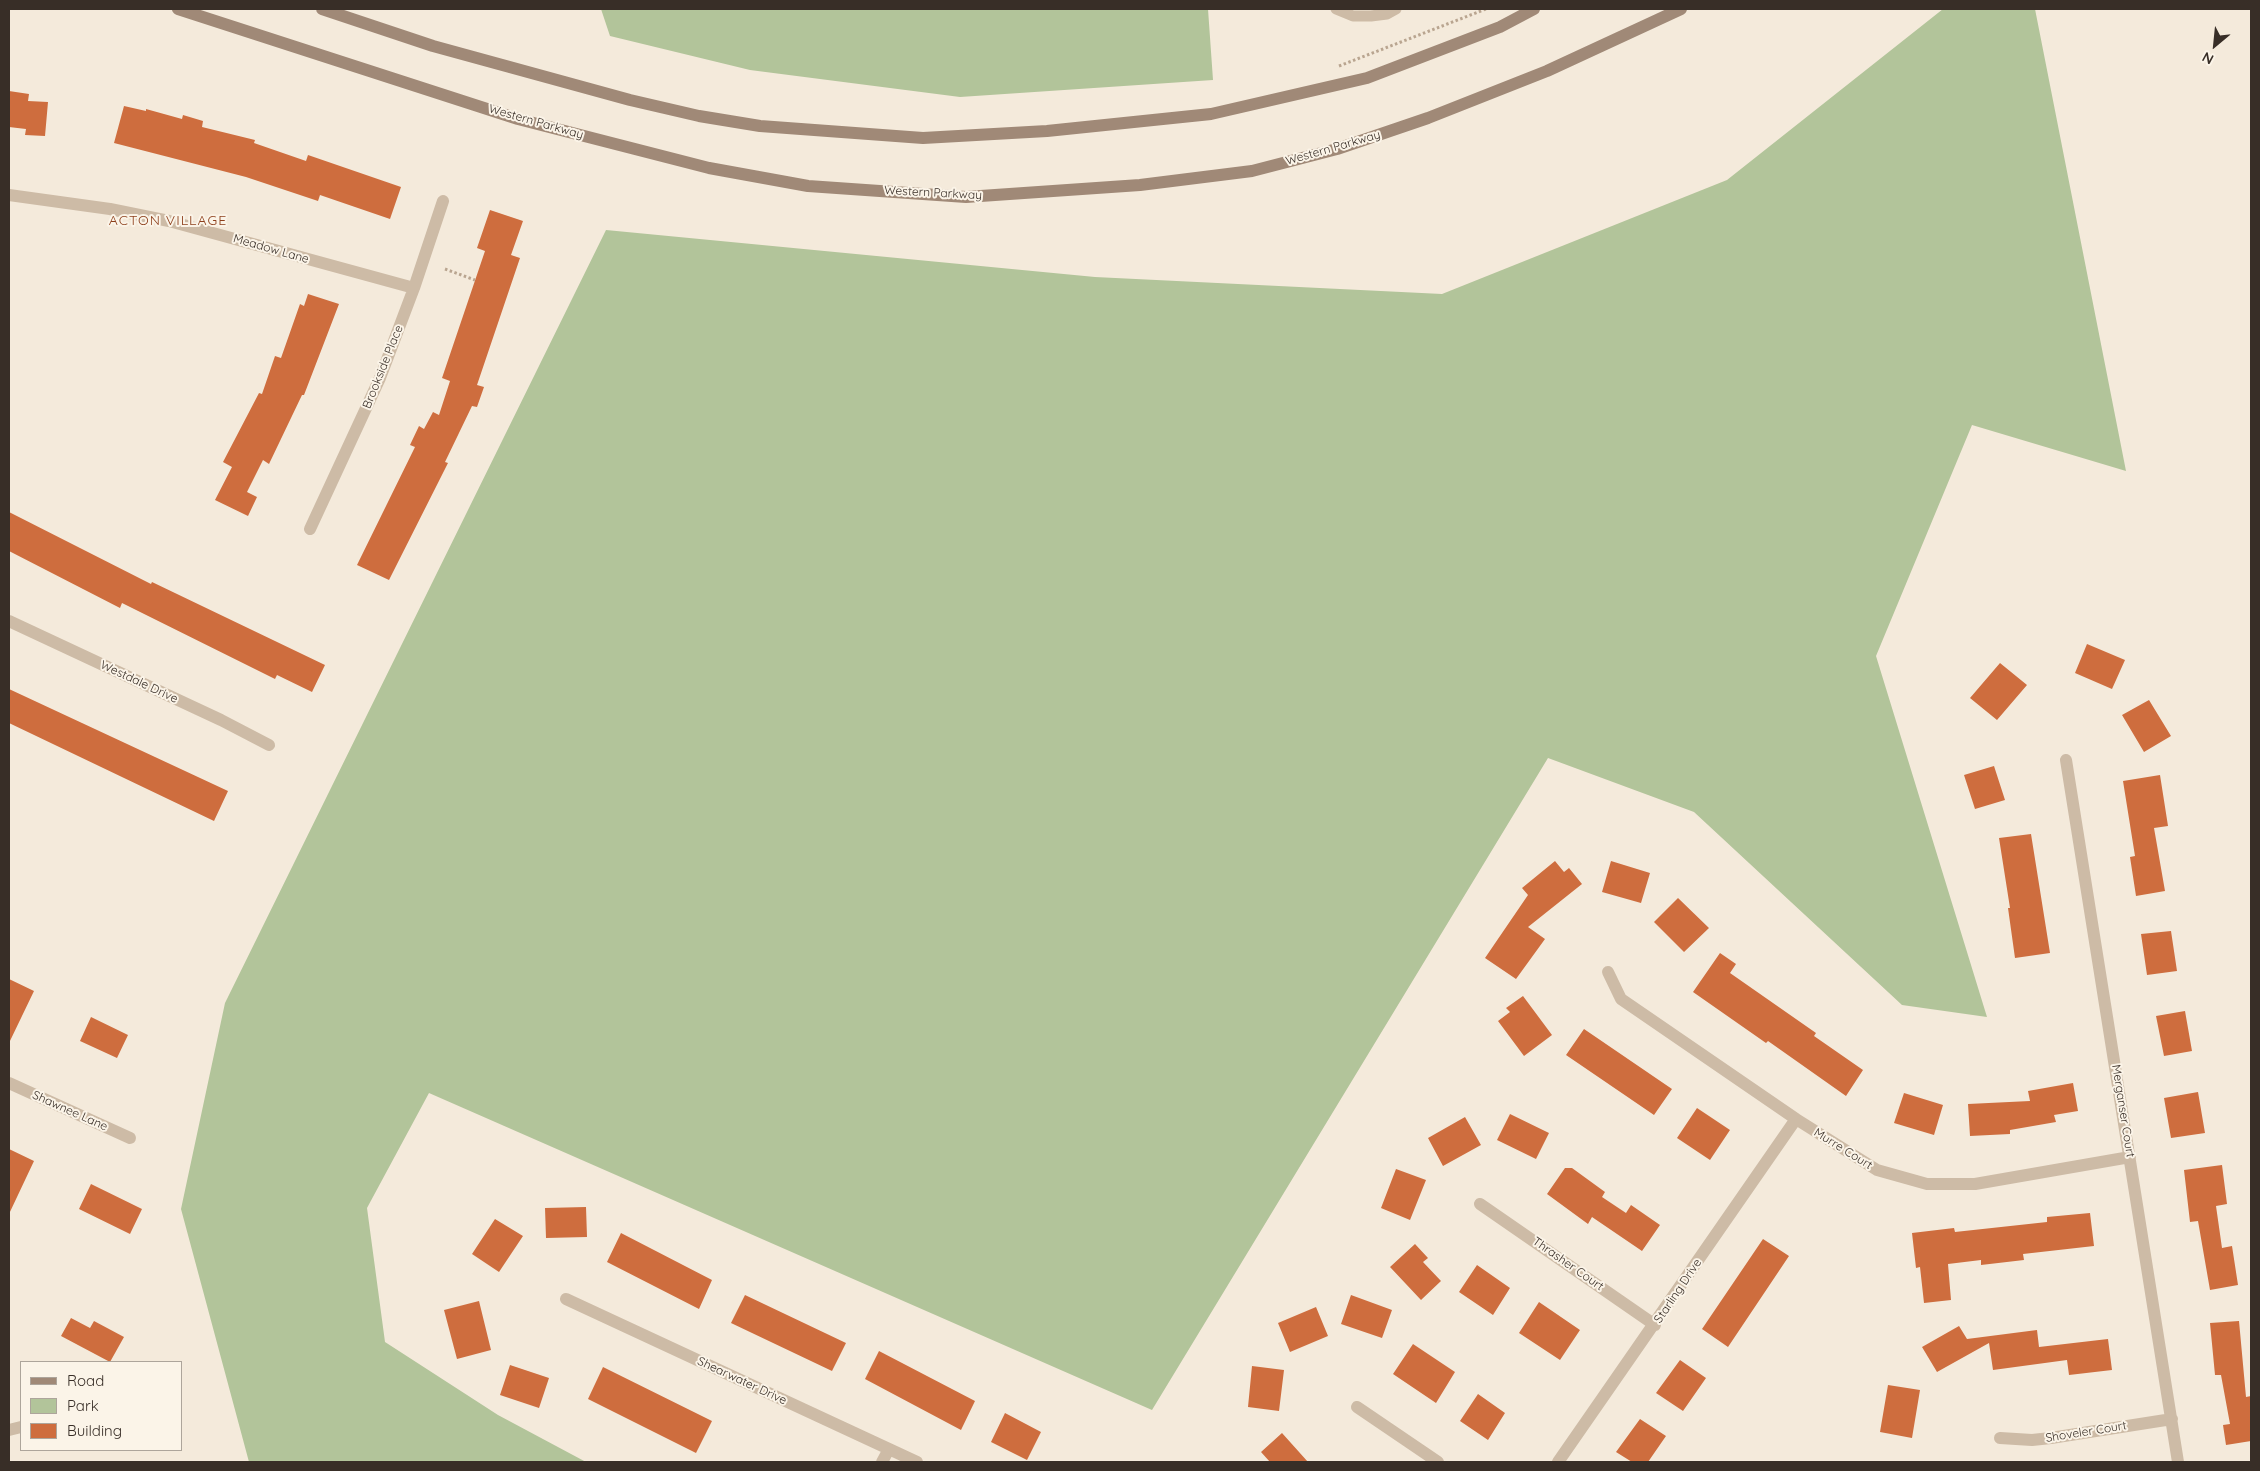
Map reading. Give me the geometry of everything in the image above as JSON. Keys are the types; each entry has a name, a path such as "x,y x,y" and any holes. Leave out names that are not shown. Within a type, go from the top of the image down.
{"main road":[{"name":"Western Parkway","path":"178,9 518,118 709,168 808,186 966,197 1140,185 1252,171 1337,149 1428,118 1547,71 1681,9"},
{"path":"322,9 433,46 630,100 699,116 760,126 923,138 1047,131 1211,114 1367,78 1500,27 1534,9"}],"street":[{"name":"Meadow Lane","path":"9,195 110,209 169,222 414,288"},
{"name":"Brookside Place","path":"310,529 380,378 414,288 443,201"},
{"name":"Westdale Drive","path":"9,621 221,720 269,745"},
{"name":"Merganser Court","path":"2066,760 2178,1462"},
{"name":"Murre Court","path":"1608,972 1621,999 1796,1119 1877,1170 1928,1184 1975,1184 2130,1157"},
{"name":"Shawnee Lane","path":"9,1083 130,1138"},
{"name":"Starling Drive","path":"1558,1462 1655,1325 1796,1119"},
{"name":"Thrasher Court","path":"1480,1204 1655,1325"},
{"name":"Shearwater Drive","path":"566,1300 917,1462"},
{"path":"1356,1407 1438,1462"},
{"name":"Shoveler Court","path":"2000,1438 2032,1440 2051,1438 2172,1418"},
{"path":"882,1462 889,1449"}],"lane":[{"path":"1336,9 1353,16 1371,16 1387,14 1396,9"}],"path":[{"path":"1338,66 1486,9"},
{"path":"444,270 475,280"}],"green space":[{"path":"601,9 1208,9 1213,80 960,97 750,70 610,36"},
{"path":"1943,9 2035,9 2126,471 1972,425 1876,656 1987,1017 1902,1005 1694,812 1548,758 1152,1410 429,1093 367,1208 385,1342 498,1415 586,1462 249,1462 181,1209 225,1003 606,230 1095,277 1442,294 1727,180"}],"building":[{"path":"9,91 29,94 28,101 48,102 45,136 25,135 26,129 9,127"},
{"path":"124,106 146,111 146,109 182,119 183,115 203,121 202,127 255,140 254,143 306,161 308,155 401,187 390,219 320,195 318,201 246,177 114,143"},
{"path":"490,210 523,221 511,255 520,258 477,385 484,387 477,407 472,406 445,462 448,463 389,580 357,565 415,447 410,445 419,426 424,429 433,412 439,415 450,381 442,378 485,251 477,248"},
{"path":"308,294 339,304 304,395 302,395 269,464 263,460 247,492 257,497 248,516 215,500 232,467 223,462 259,393 262,394 275,356 281,358 300,304 304,306"},
{"path":"9,512 151,584 152,582 325,665 312,692 277,675 275,679 122,603 120,608 9,551"},
{"path":"2087,644 2125,660 2112,689 2075,673"},
{"path":"2000,663 2027,685 1997,720 1970,698"},
{"path":"9,689 228,791 214,821 9,723"},
{"path":"2149,700 2171,736 2144,752 2122,715"},
{"path":"1994,766 2005,800 1975,809 1964,775"},
{"path":"2160,775 2168,826 2154,828 2165,891 2136,896 2130,857 2135,856 2123,781"},
{"path":"2031,834 2050,953 2015,958 2008,908 2010,908 1999,838"},
{"path":"1555,861 1564,872 1569,868 1582,884 1528,927 1545,939 1516,979 1485,958 1528,895 1522,888"},
{"path":"1611,861 1650,873 1641,903 1602,892"},
{"path":"1678,898 1709,928 1684,952 1654,922"},
{"path":"2171,931 2177,971 2147,975 2141,934"},
{"path":"1720,953 1736,964 1730,973 1816,1033 1814,1036 1863,1070 1846,1096 1768,1041 1766,1043 1693,992"},
{"path":"9,979 34,991 9,1043"},
{"path":"1523,996 1552,1035 1524,1056 1498,1021 1510,1012 1506,1008"},
{"path":"2185,1011 2192,1051 2164,1056 2156,1016"},
{"path":"91,1017 128,1035 117,1058 80,1041"},
{"path":"1584,1029 1672,1089 1654,1115 1566,1055"},
{"path":"2073,1083 2078,1111 2054,1115 2056,1122 2010,1130 2010,1134 1970,1136 1968,1104 2030,1101 2028,1091"},
{"path":"2198,1092 2205,1133 2171,1138 2164,1098"},
{"path":"1904,1093 1943,1105 1934,1135 1894,1123"},
{"path":"1697,1108 1730,1130 1710,1160 1677,1138"},
{"path":"1510,1114 1549,1133 1536,1159 1497,1140"},
{"path":"1465,1117 1481,1145 1443,1166 1428,1138"},
{"path":"9,1149 34,1161 9,1214"},
{"path":"2222,1165 2227,1204 2216,1206 2222,1248 2232,1246 2238,1285 2210,1290 2198,1221 2190,1222 2184,1170"},
{"path":"1565,1168 1572,1168 1605,1192 1602,1197 1626,1213 1631,1205 1660,1225 1642,1251 1592,1217 1588,1224 1547,1194"},
{"path":"1396,1169 1426,1180 1410,1220 1381,1208"},
{"path":"91,1184 142,1209 130,1234 79,1209"},
{"path":"586,1207 587,1237 546,1238 545,1208"},
{"path":"2090,1213 2094,1246 2023,1254 2024,1260 1981,1265 1981,1260 1948,1264 1951,1300 1924,1303 1920,1267 1916,1268 1912,1233 1954,1228 1955,1232 2047,1222 2047,1217"},
{"path":"495,1219 523,1236 499,1272 472,1254"},
{"path":"621,1233 712,1280 699,1309 607,1262"},
{"path":"1763,1239 1789,1256 1728,1347 1702,1329"},
{"path":"1415,1244 1428,1258 1423,1262 1441,1281 1421,1300 1390,1267"},
{"path":"1477,1265 1510,1288 1493,1315 1459,1292"},
{"path":"745,1295 846,1343 832,1371 731,1323"},
{"path":"1351,1295 1392,1310 1382,1338 1341,1324"},
{"path":"479,1301 491,1350 457,1359 444,1310"},
{"path":"1539,1302 1580,1330 1560,1360 1519,1333"},
{"path":"1316,1307 1328,1336 1290,1352 1278,1323"},
{"path":"71,1318 90,1328 94,1321 124,1337 111,1361 108,1361 61,1336"},
{"path":"2239,1321 2246,1397 2251,1396 2251,1441 2226,1445 2223,1425 2230,1424 2221,1375 2215,1375 2210,1323"},
{"path":"1959,1326 1967,1339 2037,1330 2039,1347 2108,1339 2112,1370 2069,1375 2067,1360 1993,1370 1989,1343 1937,1372 1922,1347"},
{"path":"1413,1344 1455,1372 1436,1403 1393,1374"},
{"path":"879,1351 975,1401 961,1430 865,1379"},
{"path":"1680,1360 1706,1378 1683,1411 1656,1393"},
{"path":"510,1365 549,1378 539,1408 500,1395"},
{"path":"1252,1366 1284,1370 1279,1411 1248,1407"},
{"path":"603,1367 712,1421 696,1453 588,1399"},
{"path":"1888,1385 1920,1390 1912,1438 1880,1432"},
{"path":"1478,1394 1505,1413 1488,1440 1460,1421"},
{"path":"1005,1413 1041,1432 1027,1460 991,1442"},
{"path":"1640,1419 1666,1436 1648,1462 1632,1462 1616,1452"},
{"path":"1282,1433 1308,1462 1270,1462 1261,1452"}],"district":[{"name":"ACTON VILLAGE","path":"168,221"}]}
